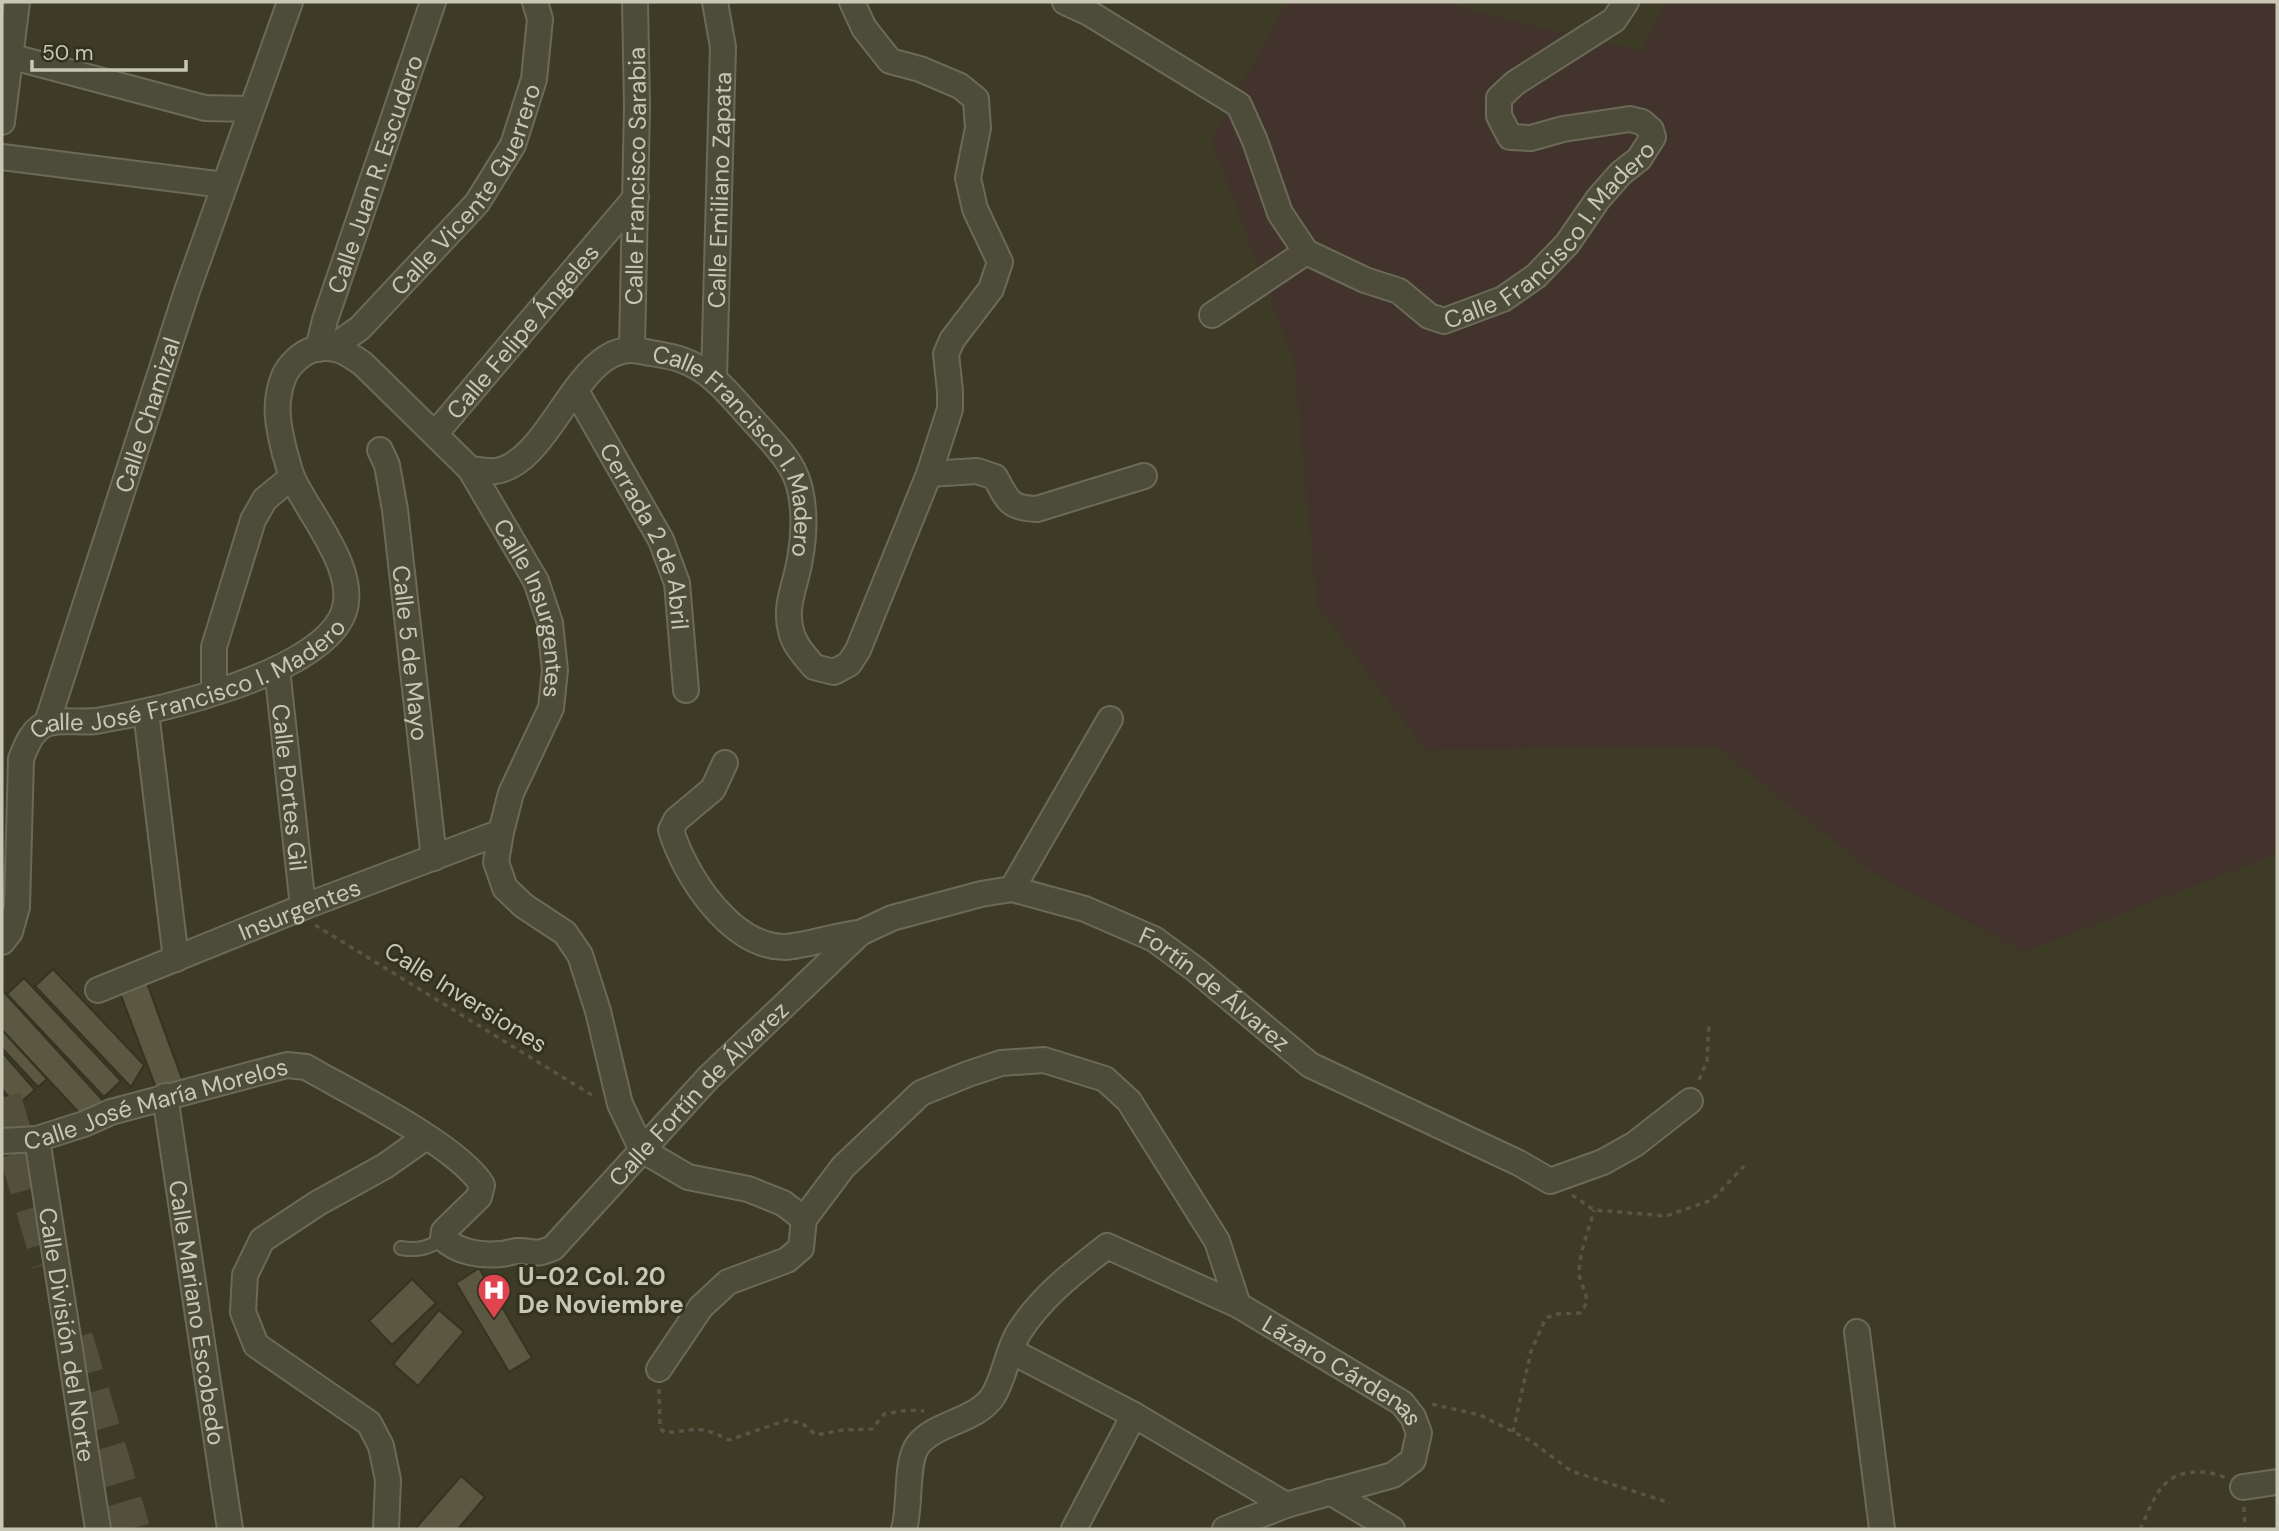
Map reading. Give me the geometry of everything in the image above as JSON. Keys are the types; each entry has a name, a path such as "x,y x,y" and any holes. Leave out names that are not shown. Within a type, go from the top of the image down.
{"street":[{"path":"2,122 17,2"},
{"name":"Calle Chamizal","path":"47,723 224,185 290,2"},
{"name":"Calle Juan R. Escudero","path":"325,348 433,2"},
{"name":"Calle Vicente Guerrero","path":"325,348 360,328 477,203 513,145 534,79 540,19 535,2"},
{"name":"Calle Francisco Sarabia","path":"632,349 637,106 635,2"},
{"name":"Calle Emiliano Zapata","path":"714,377 723,47 715,2"},
{"name":"Calle Francisco I. Madero","path":"470,469 496,471 514,463 529,451 592,369 609,355 632,349 682,360 714,377 780,450 794,472 801,494 803,523 800,558 787,608 791,633 814,667 834,672 849,664 858,650 929,474 950,409 946,354 952,340 991,289 1000,262 975,209 968,178 978,128 976,99 960,86 920,69 890,61 864,28 852,2"},
{"path":"1065,2 1089,13 1239,105 1255,141 1280,213 1306,252 1212,315"},
{"name":"Calle Francisco I. Madero","path":"1306,252 1366,280 1399,291 1429,316 1444,321 1503,299 1536,276 1567,244 1598,198 1621,173 1639,159 1653,137 1651,130 1642,122 1630,119 1563,128 1531,138 1510,136 1499,116 1499,98 1515,83 1614,19 1626,2"},
{"path":"9,56 205,108 251,109"},
{"path":"2,157 224,185"},
{"name":"Calle Felipe Ángeles","path":"435,434 636,197"},
{"path":"325,348 344,351 363,364 470,469"},
{"name":"Calle José Francisco I. Madero","path":"2,942 10,932 17,907 21,759 30,737 47,723 93,721 146,712 242,684 307,652 331,633 343,614 347,591 344,572 292,477 277,421 278,392 288,368 309,351 325,348"},
{"name":"Cerrada 2 de Abril","path":"576,391 661,540 677,583 686,690"},
{"name":"Calle 5 de Mayo","path":"380,450 387,465 395,510 434,858"},
{"name":"Calle Insurgentes","path":"470,469 536,580 550,624 555,670 551,708 511,793 500,832 496,862 505,888 524,906 565,933 580,955 598,1011 620,1104 642,1150"},
{"path":"929,474 977,471 995,477 1008,499 1019,508 1037,509 1144,476"},
{"path":"214,692 214,647 253,520 265,499 292,477"},
{"name":"Calle Portes Gil","path":"277,669 303,907"},
{"path":"146,712 176,959"},
{"path":"1012,889 1110,719"},
{"path":"725,764 713,789 676,820 671,830 687,870 723,917 754,940 785,947 860,933"},
{"name":"Insurgentes","path":"98,990 303,907 500,832"},
{"name":"Fortín de Álvarez","path":"860,933 892,918 981,894 1012,889 1085,909 1154,939 1195,969 1310,1065 1519,1163 1550,1181"},
{"name":"Calle Fortín de Álvarez","path":"443,1238 461,1250 479,1254 499,1255 517,1251 538,1254 553,1248 708,1078 860,933"},
{"path":"659,1369 701,1307 728,1282 787,1260 801,1248 804,1219 844,1167 921,1093 1002,1063 1044,1060 1105,1079 1129,1101 1217,1241 1238,1306"},
{"name":"Calle José María Morelos","path":"2,1141 37,1139 165,1096 287,1065 306,1067 426,1137 475,1174 482,1185 479,1197 449,1224 443,1238"},
{"name":"Calle Mariano Escobedo","path":"165,1096 230,1529"},
{"path":"1550,1181 1603,1162 1635,1144 1690,1101"},
{"path":"386,1529 388,1480 382,1446 369,1423 256,1345 243,1312 245,1275 262,1240 318,1203 385,1166 426,1137"},
{"name":"Calle División del Norte","path":"37,1139 98,1529"},
{"path":"642,1150 688,1177 748,1189 783,1203 804,1219"},
{"name":"Lázaro Cárdenas","path":"1011,1351 1018,1333 1051,1291 1107,1246 1238,1306 1402,1403 1413,1417 1419,1433 1413,1460 1393,1475 1286,1505 1226,1529"},
{"path":"1857,1332 1882,1529"},
{"path":"904,1529 916,1447 928,1435 975,1411 993,1397 1011,1351 1134,1415 1286,1505"},
{"path":"1074,1529 1134,1415"},
{"path":"2243,1487 2277,1482"},
{"path":"1331,1492 1392,1529"}],"lane":[{"path":"401,1248 416,1251 432,1246 443,1238"}],"path":[{"name":"Calle Inversiones","path":"303,907 307,920 319,928 599,1100 620,1104"},
{"path":"1690,1101 1707,1061 1709,1024"},
{"path":"1550,1181 1594,1210 1666,1216 1713,1200 1744,1166"},
{"path":"1513,1432 1531,1351 1546,1318 1556,1314 1580,1313 1586,1306 1587,1293 1580,1282 1579,1268 1594,1210"},
{"path":"659,1369 660,1428 665,1433 708,1429 729,1440 787,1420 803,1424 816,1435 872,1429 884,1414 909,1410 928,1411 934,1416 928,1435"},
{"path":"1402,1403 1436,1404 1480,1415 1531,1441 1571,1471 1670,1503"},
{"path":"2140,1529 2164,1484 2190,1471 2219,1475 2243,1487"}],"shaded area":[{"path":"1287,2 1449,2 1481,13 1642,51 1665,2 2277,2 2277,854 2024,952 1876,875 1716,747 1425,750 1317,605 1294,362 1211,139"}],"building":[{"path":"53,969 144,1065 131,1087 35,986"},
{"path":"24,978 121,1081 104,1097 7,994"},
{"path":"147,983 185,1087 159,1096 120,993"},
{"path":"2,990 108,1106 84,1118 2,1030"},
{"path":"2,1030 47,1079 38,1087 2,1048"},
{"path":"2,1052 35,1090 16,1106 2,1089"},
{"path":"2,1093 36,1132 2,1132"},
{"name":"U-02 Col. 20 De Noviembre","path":"479,1268 532,1358 509,1372 456,1283"},
{"path":"412,1279 436,1303 392,1345 369,1321"},
{"path":"439,1310 464,1332 418,1386 393,1364"},
{"path":"461,1476 485,1497 458,1529 415,1529"}],"tunnel":[{"path":"2,1098 51,1263"},
{"path":"74,1338 131,1529"}],"place":[{"name":"U-02 Col. 20 De Noviembre","path":"494,1320"}]}
